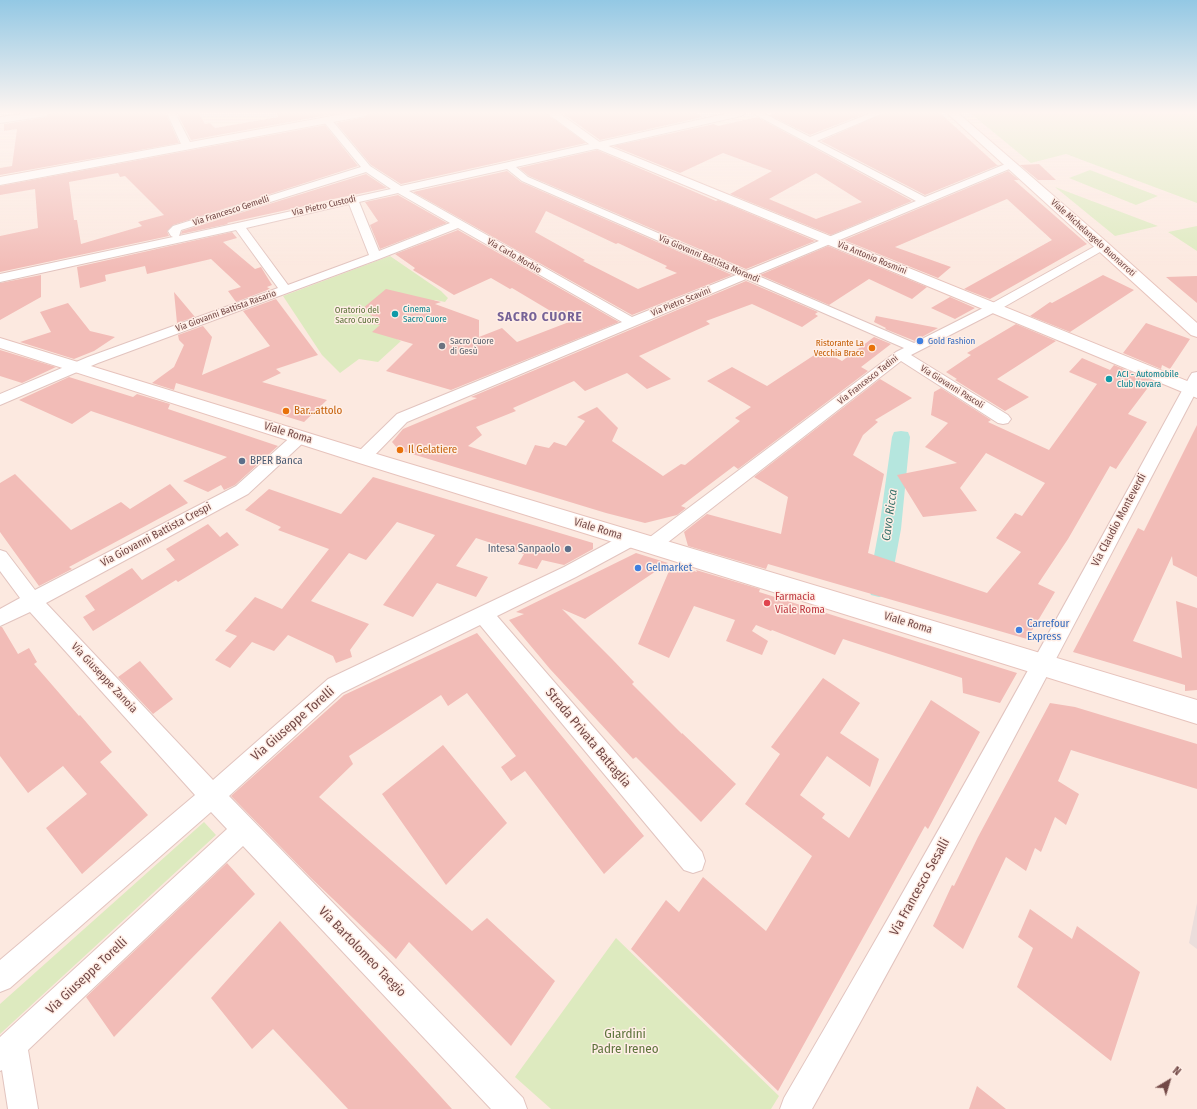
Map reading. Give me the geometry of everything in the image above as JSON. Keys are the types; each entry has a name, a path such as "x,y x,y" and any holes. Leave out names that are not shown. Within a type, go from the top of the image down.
{"street":[{"path":"0,181 87,165"},
{"name":"Via Carlo Morbio","path":"364,165 398,189 457,224 631,322"},
{"name":"Via Pietro Custodi","path":"0,278 513,165"},
{"name":"Via Antonio Rosmini","path":"645,165 993,308 1194,386"},
{"path":"856,165 926,201"},
{"name":"Via Pietro Scavini","path":"363,457 402,418 1011,165"},
{"name":"Viale Michelangelo Buonarroti","path":"1011,165 1197,332"},
{"name":"Via Giovanni Battista Morandi","path":"508,166 525,179 746,275 907,352"},
{"name":"Via Francesco Gemelli","path":"177,239 174,231 177,228 367,168"},
{"path":"353,200 375,257"},
{"name":"Via Giovanni Battista Rasario","path":"0,400 76,366 375,257 457,224"},
{"path":"239,226 285,290"},
{"name":"Via Francesco Tadini","path":"652,545 907,352 993,308 1103,246"},
{"name":"Viale Roma","path":"0,343 363,457 1197,712"},
{"name":"Via Giovanni Pascoli","path":"907,352 1002,419"},
{"name":"Via Claudio Monteverdi","path":"1043,665 1194,386"},
{"name":"Via Giovanni Battista Crespi","path":"0,618 242,490 300,437"},
{"name":"Via Giuseppe Torelli","path":"0,978 212,796 335,686 570,572 631,539"},
{"name":"Via Giuseppe Zanoia","path":"0,557 32,601 212,796"},
{"name":"Strada Privata Battaglia","path":"483,614 693,861"},
{"name":"Via Francesco Sesalli","path":"796,1109 1043,665"},
{"name":"Via Bartolomeo Taegio","path":"212,796 512,1109"},
{"name":"Via Giuseppe Torelli","path":"6,1052 244,829"},
{"path":"6,1052 23,1109"}],"shaded area":[{"path":"1197,903 1197,949 1189,943"}],"green space":[{"path":"1095,165 1197,165 1197,203"},
{"path":"1090,170 1158,196 1136,205 1069,178"},
{"path":"1055,187 1158,226 1115,236"},
{"path":"1197,226 1197,251 1168,232"},
{"name":"Oratorio del Sacro Cuore","path":"390,256 441,291 448,298 445,302 435,300 395,338 401,341 378,362 359,359 340,373 322,355 283,296"},
{"path":"204,822 216,835 0,1034 0,1004"},
{"name":"Giardini Padre Ireneo","path":"616,938 779,1096 771,1109 551,1109 515,1077"}],"building":[{"path":"12,165 57,165 0,175 0,168"},
{"path":"113,165 357,165 358,166 173,225 167,231 169,236 0,272 0,236 38,228 35,189 0,195 0,186","holes":["118,173 120,177 125,176 164,215 138,222 142,226 81,244 77,220 74,220 69,182"]},
{"path":"371,165 488,165 401,184"},
{"path":"533,165 631,165 815,241 746,269 529,176 519,168"},
{"path":"660,165 698,165 680,173"},
{"path":"755,165 845,165 912,201 831,235 730,194 772,171","holes":["816,173 862,202 816,219 769,199"]},
{"path":"867,165 999,165 925,195"},
{"path":"1020,165 1040,165 1056,180 1038,180"},
{"path":"507,171 521,182 732,275 632,315 413,192","holes":["546,211 616,244 618,243 667,266 665,268 677,273 638,289 583,261 585,260 535,232"]},
{"path":"1008,171 1019,180 1014,180 1087,244 990,299 964,289 1052,240 1007,199 895,247 951,267 938,278 844,240"},
{"path":"366,174 387,188 314,203 181,234 182,231"},
{"path":"398,195 447,223 380,249 370,225 378,221 365,202"},
{"path":"458,230 619,322 451,390 386,371 413,344 372,332 380,325 372,324 378,318 370,315 371,313 362,309 386,289 441,302 435,304 479,320 479,337 502,328 517,342 569,322 512,288 510,289 491,278 454,295 413,270 415,268 395,254"},
{"path":"232,232 237,238 223,242 255,269 261,267 272,285 267,287 270,289 236,302 228,291 241,287 211,259 147,274 145,266 105,275 106,281 80,288 77,267"},
{"path":"828,246 927,287 912,299 869,279 829,305 760,275"},
{"path":"41,275 41,297 0,320 0,283"},
{"path":"1103,275 1134,290 1070,332 1030,316 1050,302 1052,303"},
{"path":"1197,276 1197,303 1166,277"},
{"path":"746,281 818,312 815,314 818,316 802,327 752,304 706,321 710,324 639,356 671,379 647,389 627,373 585,391 574,381 513,408 516,411 476,427 482,435 468,446 526,465 535,445 549,448 554,442 566,446 585,421 577,417 597,407 618,428 612,441 663,476 681,464 685,465 740,421 735,418 751,407 707,381 732,367 767,386 822,350 842,361 874,337 891,344 861,367 868,371 738,469 734,466 681,506 686,508 677,515 645,523 606,513 399,450 392,442 403,429 477,398 471,397"},
{"path":"174,292 195,317 177,323"},
{"path":"950,297 975,308 955,319 931,308"},
{"path":"276,299 318,355 276,369 281,373 262,382 327,400 304,422 176,383 174,390 152,383 174,367 184,345 179,340 178,335 203,326 212,337 202,375 270,346 243,311"},
{"path":"68,303 90,331 115,337 94,351 74,359 20,342 51,332 40,312"},
{"path":"876,316 938,328 915,341 885,329 886,328 874,322"},
{"path":"1146,323 1190,339 1170,369 1162,365 1161,369 1123,353"},
{"path":"1016,324 1056,341 997,379 1029,397 1005,411 955,380 957,379 946,372 971,355 967,353"},
{"path":"0,350 56,367 22,383 0,376"},
{"path":"1082,358 1110,370 1114,365 1153,381 1128,414 1147,422 1116,469 1110,466 1068,539 1038,584 1055,592 1027,639 768,564 766,569 688,546 684,532 707,514 781,534 788,497 754,477 880,379 912,398 875,420 878,422 863,435 853,455 884,474 868,553 987,593 1021,552 996,538 1015,513 1022,516 1045,483 986,453 960,488 977,511 923,517 897,475 957,463 925,447 948,423 931,415 934,392 941,388 991,420 988,422 1049,450 1097,384 1069,372"},
{"path":"69,377 133,397 137,394 170,404 168,409 278,446 235,485 224,490 221,485 208,492 183,481 227,457 91,411 72,424 19,400"},
{"path":"1197,425 1197,577 1173,565 1172,556 1133,641 1182,658 1176,601 1197,608 1197,690 1185,691 1185,685 1073,652 1138,528 1144,531"},
{"path":"15,474 71,530 121,502 130,509 170,484 188,503 69,567 72,569 39,586 0,532 0,483"},
{"path":"373,477 593,543 593,549 564,565 542,560 537,569 518,564 524,554 476,538 456,566 488,577 476,597 437,583 413,617 383,605 435,535 397,522 366,560 349,553 311,601 369,624 350,650 352,657 336,663 333,656 288,635 274,651 252,642 230,668 215,660 237,636 225,631 255,597 282,609 329,549 278,530 281,527 245,510 269,489 341,514"},
{"path":"208,524 220,537 227,532 239,545 178,582 176,580 93,631 83,617 95,610 85,596 132,568 142,580 175,560 166,549"},
{"path":"636,553 668,563 585,619 562,609 634,682 632,684 682,734 736,784 701,822 636,757 633,759 550,669 509,620 524,614 516,612"},
{"path":"672,564 760,589 759,592 1017,673 1000,703 963,693 962,678 843,639 835,655 756,625 752,631 768,641 762,655 726,641 735,620 694,606 669,658 638,644"},
{"path":"0,627 2,627 18,654 29,648 37,662 34,664 112,752 100,762 148,815 82,874 46,828 87,794 63,766 28,793 0,756"},
{"path":"477,633 644,836 604,874 525,771 511,781 501,767 516,756 467,693 448,706 441,695 349,756 353,764 319,797 472,931 487,918 555,981 511,1046 409,942 396,959 311,878 231,796 344,695"},
{"path":"140,661 173,699 153,714 118,677"},
{"path":"823,678 860,703 840,733 879,759 870,787 827,756 800,795 825,814 822,818 849,838 931,700 980,732 928,829 925,826 778,1091 631,949 666,900 679,912 703,877 766,931 812,856 745,804 780,754 771,747"},
{"path":"1050,703 1075,707 1197,744 1197,789 1071,750 1058,781 1079,794 1066,825 1055,817 1041,852 1035,848 1026,871 1006,857 963,949 933,926 952,885 954,886 978,837"},
{"path":"443,745 507,823 446,885 382,794"},
{"path":"227,863 255,894 114,1037 86,997"},
{"path":"1030,909 1072,939 1077,926 1140,972 1111,1061 1017,987 1033,948 1018,937"},
{"path":"280,921 452,1109 348,1109 273,1029 252,1049 211,998"},
{"path":"977,1086 1006,1109 969,1109"}],"waterway":[{"name":"Cavo Ricca","path":"879,588 890,529 901,437"}],"place":[{"name":"Cinema Sacro Cuore","path":"395,314"},
{"name":"Gold Fashion","path":"920,341"},
{"name":"Sacro Cuore di Gesù","path":"442,346"},
{"name":"Ristorante La Vecchia Brace","path":"872,348"},
{"name":"ACI - Automobile Club Novara","path":"1109,379"},
{"name":"Bar...attolo","path":"286,411"},
{"name":"Il Gelatiere","path":"400,450"},
{"name":"BPER Banca","path":"242,461"},
{"name":"Intesa Sanpaolo","path":"568,549"},
{"name":"Gelmarket","path":"638,568"},
{"name":"Farmacia Viale Roma","path":"767,603"},
{"name":"Carrefour Express","path":"1019,630"}],"district":[{"name":"SACRO CUORE","path":"540,317"}]}
